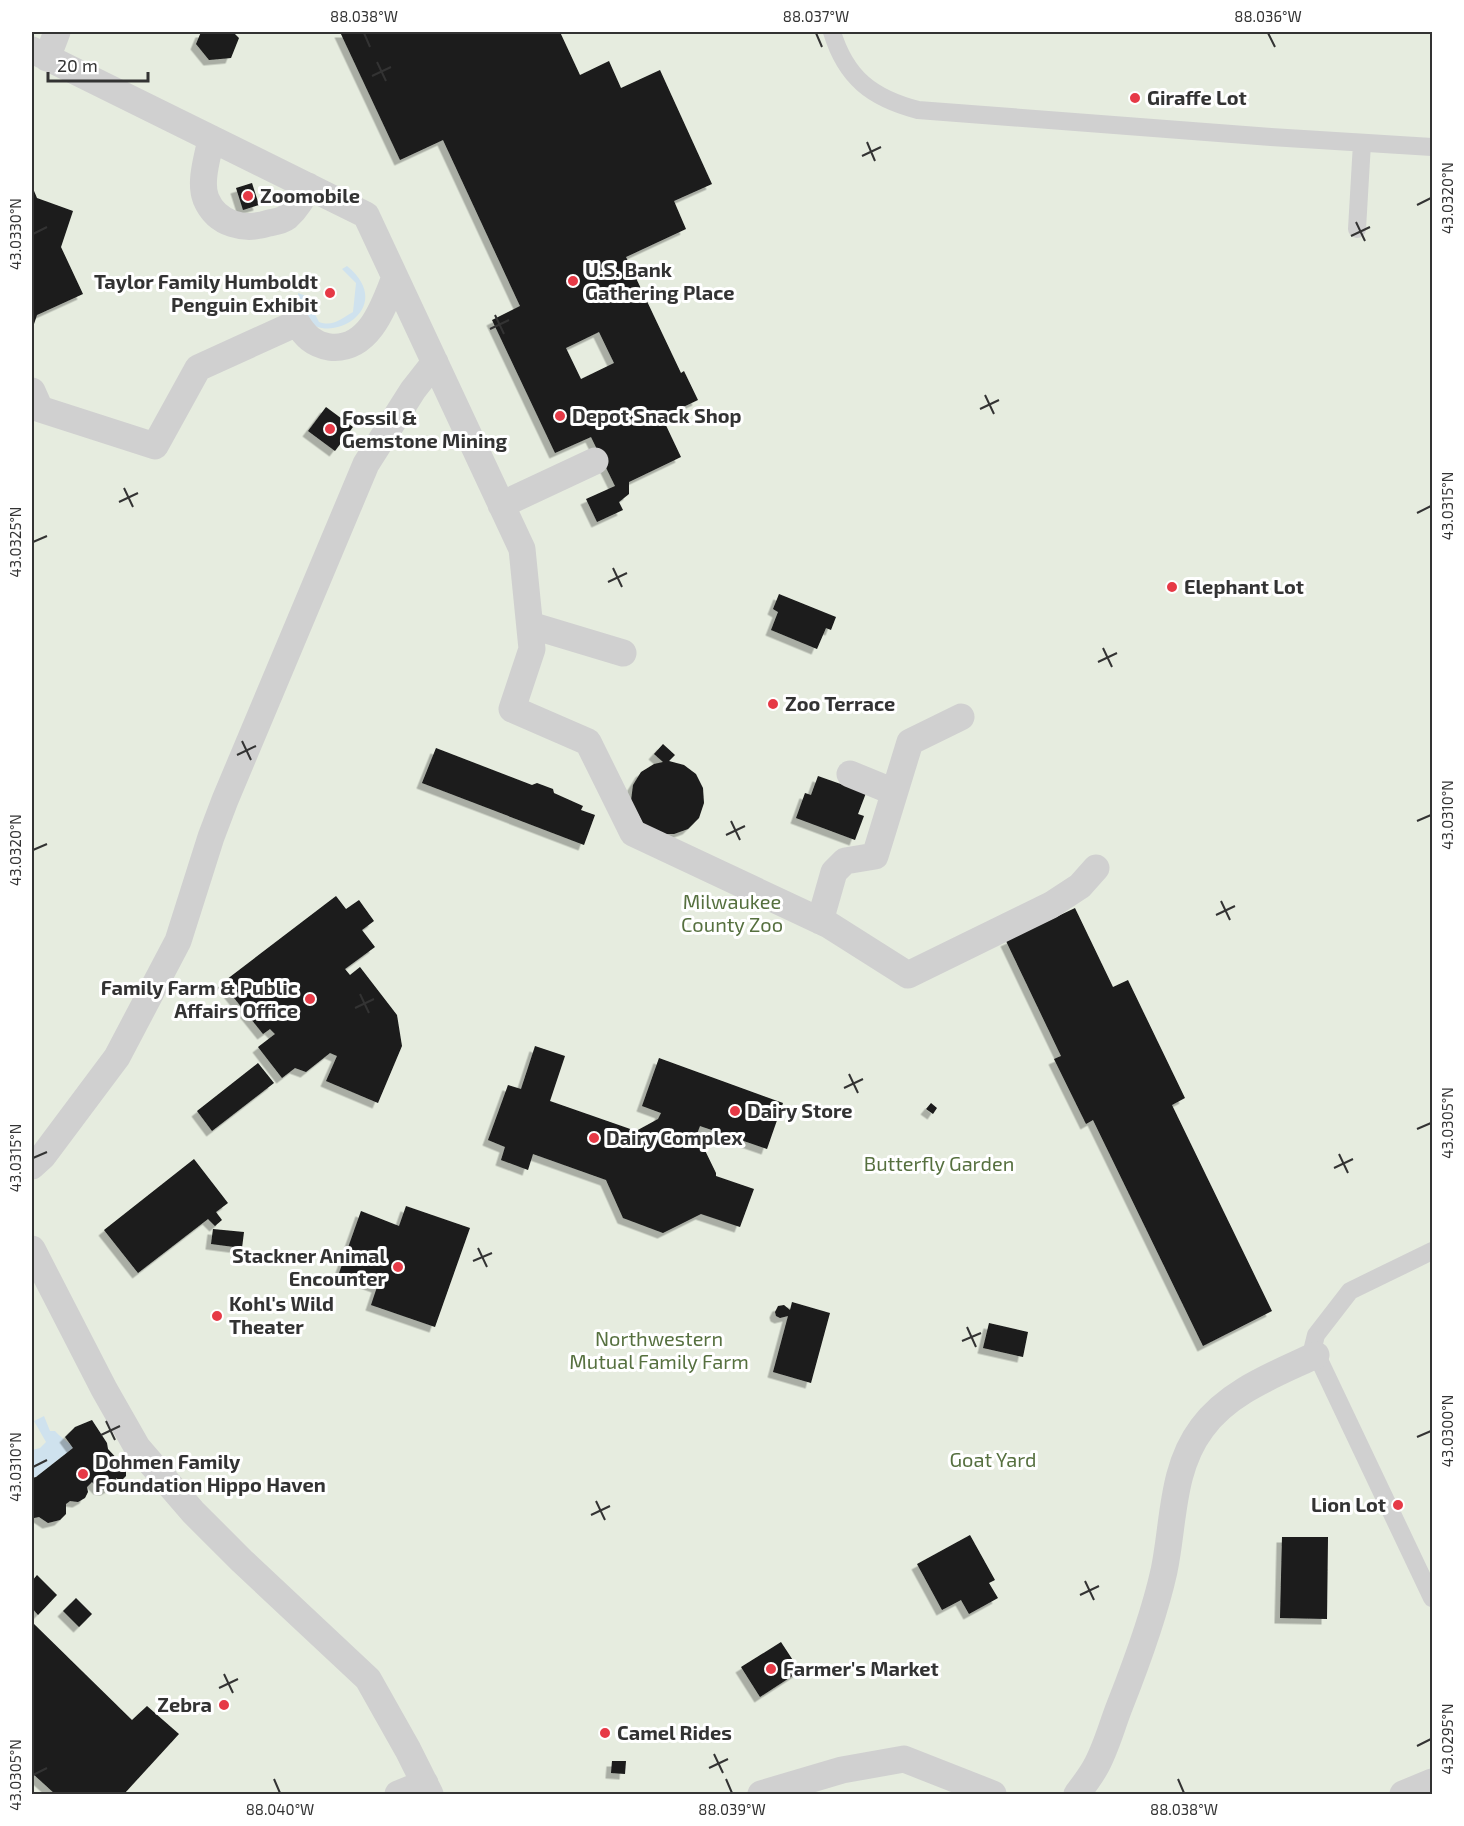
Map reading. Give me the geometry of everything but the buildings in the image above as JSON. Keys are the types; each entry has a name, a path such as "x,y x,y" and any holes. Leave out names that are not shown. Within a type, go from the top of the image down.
{"street":[{"path":"57,32 39,54 366,215 522,549 532,649 512,710 588,742 633,833 820,921 908,975 1051,905 1080,886 1096,868"},
{"path":"211,139 204,171 206,198 218,216 238,227 261,226 284,219 300,204 308,186"},
{"path":"32,391 40,409 155,446 198,368 297,323 308,339 322,346 348,345 370,329 380,315 395,277"},
{"path":"32,1166 44,1156 117,1057 178,941 225,800 366,464 413,390 435,362"},
{"path":"501,505 595,461"},
{"path":"530,625 623,653"},
{"path":"820,921 834,872 845,861 875,856 910,742 961,717"},
{"path":"850,774 894,792"},
{"path":"32,1249 136,1447 193,1512 368,1679 427,1789 398,1794"},
{"path":"1077,1794 1096,1767 1137,1662 1164,1572 1179,1477 1195,1437 1224,1405 1249,1388 1316,1355"},
{"path":"760,1794 843,1770 904,1759 993,1794"},
{"path":"1403,1794 1432,1782"}],"lane":[{"path":"832,32 840,54 861,84 879,97 918,110 1432,147"},
{"path":"1357,229 1362,143"},
{"path":"1432,1251 1350,1291 1316,1335 1313,1347 1432,1598"}],"green space":[{"name":"Milwaukee County Zoo","path":"32,32 1432,32 1432,1794 32,1794"}],"water":[{"path":"347,266 362,284 365,301 358,315 345,324 329,328 314,325 302,314 298,293 306,296 319,322 329,324 341,320 353,312 356,283 342,269"},
{"path":"44,1416 50,1431 55,1431 73,1448 32,1478 32,1450 40,1448 46,1442 34,1421"}],"place":[{"name":"Giraffe Lot","path":"1135,98"},
{"name":"Zoomobile","path":"248,196"},
{"name":"U.S. Bank Gathering Place","path":"573,281"},
{"name":"Taylor Family Humboldt Penguin Exhibit","path":"330,293"},
{"name":"Depot Snack Shop","path":"560,416"},
{"name":"Fossil & Gemstone Mining","path":"330,429"},
{"name":"Elephant Lot","path":"1172,587"},
{"name":"Zoo Terrace","path":"773,704"},
{"name":"Family Farm & Public Affairs Office","path":"310,999"},
{"name":"Dairy Store","path":"735,1111"},
{"name":"Dairy Complex","path":"594,1138"},
{"name":"Stackner Animal Encounter","path":"398,1267"},
{"name":"Kohl's Wild Theater","path":"217,1316"},
{"name":"Dohmen Family Foundation Hippo Haven","path":"83,1474"},
{"name":"Lion Lot","path":"1398,1505"},
{"name":"Farmer's Market","path":"771,1669"},
{"name":"Zebra","path":"224,1705"},
{"name":"Camel Rides","path":"605,1733"}],"park label":[{"name":"Butterfly Garden","path":"939,1164"},
{"name":"Northwestern Mutual Family Farm","path":"659,1350"},
{"name":"Goat Yard","path":"993,1460"}]}
